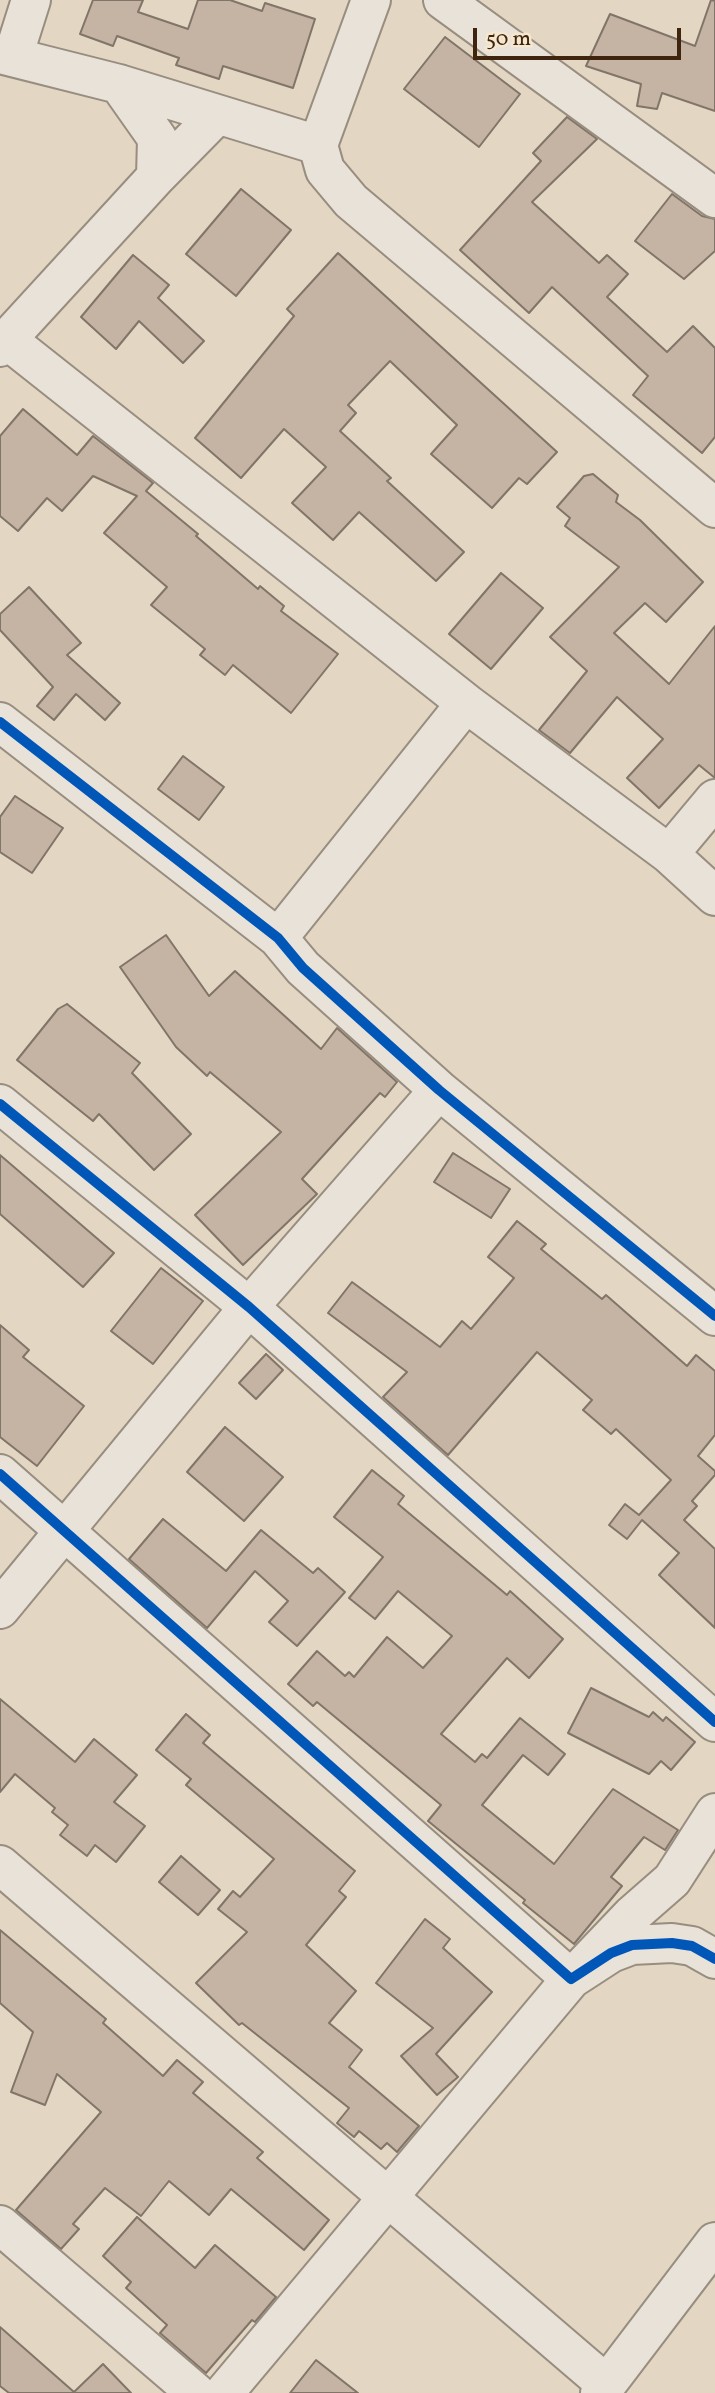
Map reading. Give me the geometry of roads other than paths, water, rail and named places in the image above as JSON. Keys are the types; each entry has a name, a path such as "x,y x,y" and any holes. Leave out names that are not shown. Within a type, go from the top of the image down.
{"street":[{"path":"31,0 7,56 119,84 317,145"},
{"path":"371,0 317,145 325,170 351,201 715,508"},
{"path":"443,0 715,198"},
{"path":"119,84 158,138 156,177"},
{"path":"216,116 3,343 466,703 669,854 715,896"},
{"path":"278,938 466,703"},
{"path":"0,722 278,938 303,968 439,1090 715,1316"},
{"path":"669,854 715,799"},
{"path":"0,1609 248,1307 439,1090"},
{"path":"0,1104 248,1307 715,1722"},
{"path":"0,1474 571,1979"},
{"path":"224,2393 571,1979 632,1915 672,1880 715,1813"},
{"path":"0,1865 387,2196 603,2388 715,2242"},
{"path":"571,1979 611,1953 632,1945 672,1943 692,1946 715,1959"},
{"path":"0,2225 196,2393"}]}
